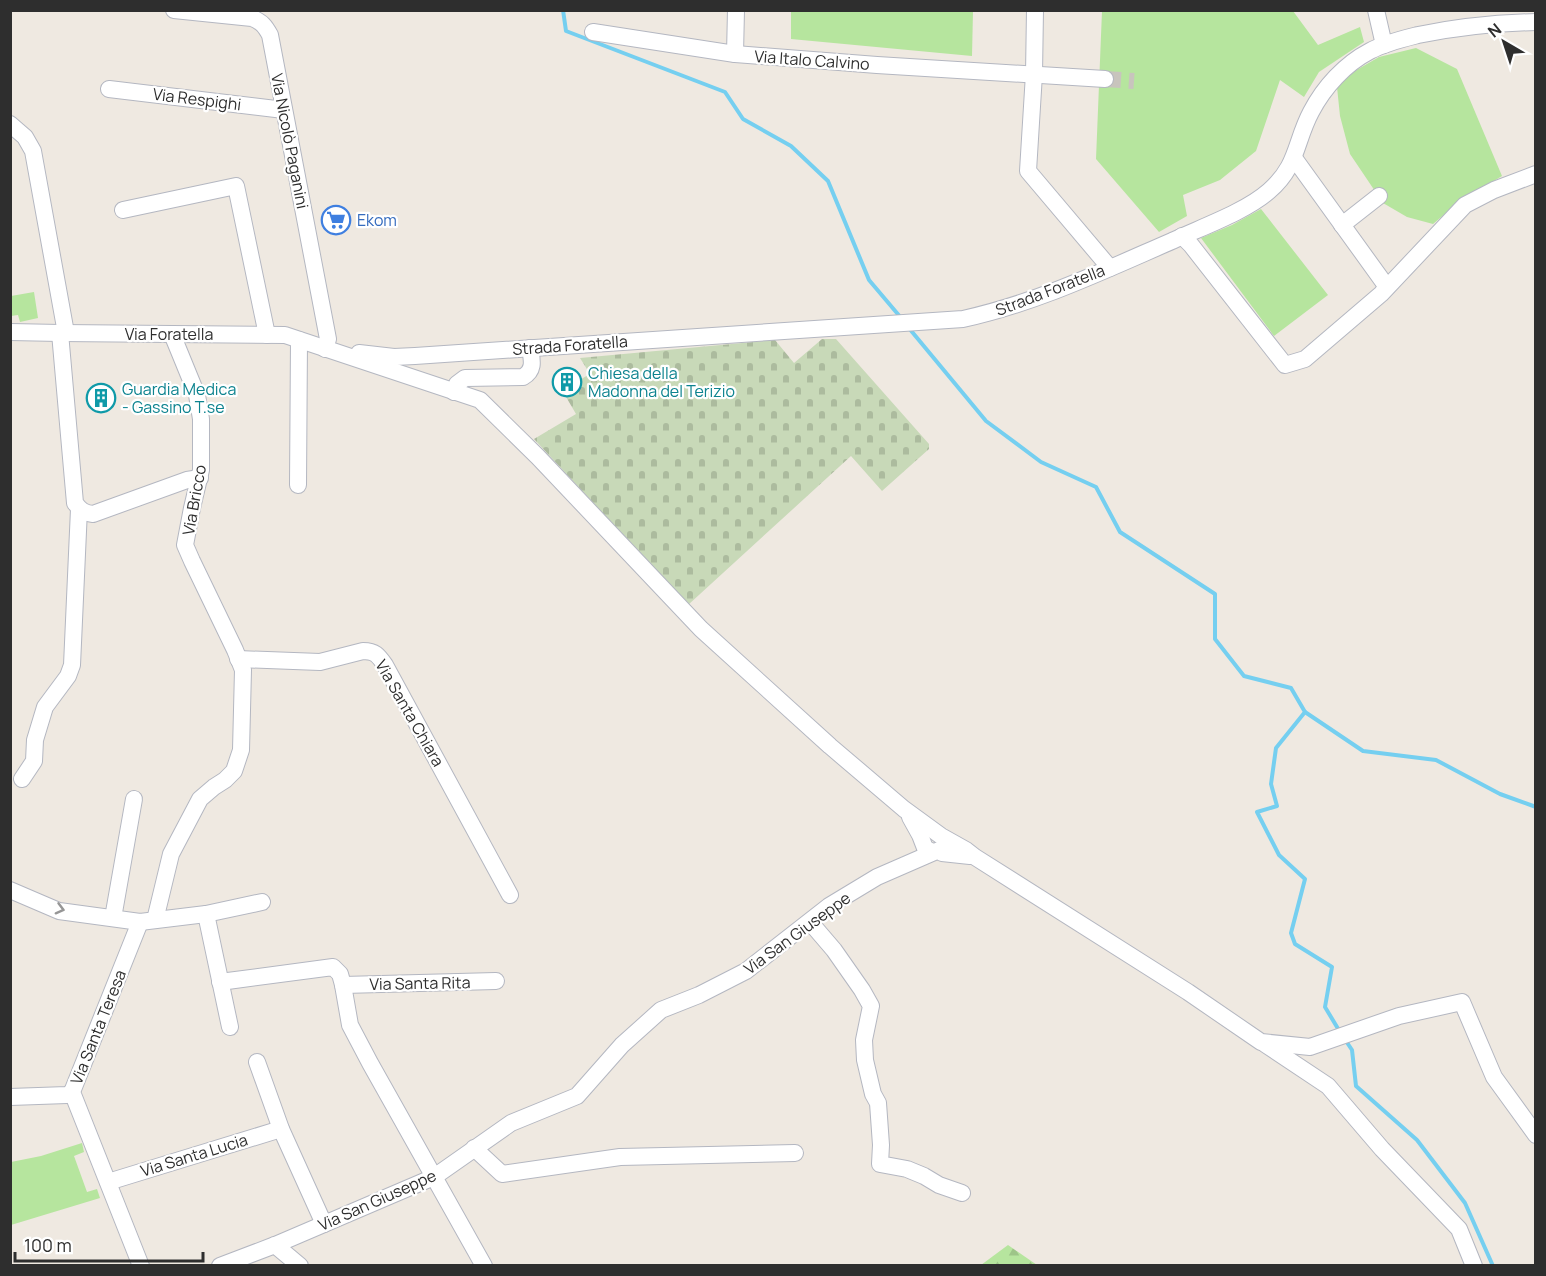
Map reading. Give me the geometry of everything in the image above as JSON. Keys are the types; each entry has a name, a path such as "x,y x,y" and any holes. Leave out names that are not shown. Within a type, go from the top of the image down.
{"street":[{"name":"Via Nicolò Paganini","path":"174,10 252,18 266,26 270,35 328,339 325,349"},
{"path":"735,54 736,10"},
{"path":"1035,10 1028,171 1110,268"},
{"path":"1376,10 1384,45"},
{"name":"Strada Foratella","path":"325,349 394,357 415,356 963,319 994,312 1043,296 1110,268 1187,240 1255,203 1283,178 1294,158 1310,114 1325,88 1342,71 1370,51 1400,39 1449,28 1536,22"},
{"name":"Via Italo Calvino","path":"593,32 735,54 1105,80"},
{"name":"Via Respighi","path":"110,89 284,110"},
{"path":"10,124 25,137 33,151 63,333 75,503 79,509 93,514 187,480 200,478"},
{"path":"1294,158 1388,287"},
{"path":"1187,240 1285,365 1305,360 1388,287 1464,205 1494,190 1536,174"},
{"path":"123,210 236,186 267,335"},
{"path":"1342,225 1379,196"},
{"name":"Via Foratella","path":"10,332 285,335 325,349"},
{"name":"Via Bricco","path":"147,921 171,854 200,799 234,771 241,750 243,670 185,544 200,478 201,419 197,395 172,334"},
{"path":"298,485 299,340"},
{"path":"454,392 457,384 465,378 523,377 530,373 533,366 530,348"},
{"path":"325,349 480,400 538,457 701,629 830,746 904,809 932,843 966,850 1178,986 1328,1086 1382,1149 1459,1229 1474,1266"},
{"path":"415,356 424,382"},
{"path":"394,357 402,374"},
{"path":"22,779 34,761 35,740 45,707 68,676 72,665 79,509"},
{"name":"Via Santa Chiara","path":"238,659 320,662 363,651 378,655 510,895"},
{"path":"113,918 134,799"},
{"name":"Via San Giuseppe","path":"220,1266 434,1177 511,1123 577,1096 622,1045 661,1010 746,971 829,906 932,843"},
{"path":"10,890 59,910 147,921 206,914 262,902"},
{"path":"206,914 230,1027"},
{"name":"Via Santa Teresa","path":"141,1266 72,1092 147,921"},
{"path":"810,922 834,950 871,1006 864,1040 865,1060 873,1094 878,1103 880,1164 907,1169 939,1185 962,1193"},
{"path":"220,982 333,967 340,974 350,1025 484,1266"},
{"name":"Via Santa Rita","path":"343,985 496,981"},
{"path":"1261,1042 1310,1047 1399,1016 1462,1002 1494,1077 1536,1135"},
{"path":"257,1062 281,1129 324,1224"},
{"path":"10,1097 67,1095 72,1092"},
{"name":"Via Santa Lucia","path":"108,1182 281,1129"},
{"path":"474,1148 502,1174 620,1157 795,1153"},
{"path":"275,1245 300,1266"}],"green space":[{"path":"791,11 973,11 972,56 791,39"},
{"path":"1102,11 1293,11 1318,45 1360,27 1364,42 1319,72 1304,97 1280,80 1256,151 1220,180 1183,195 1187,216 1159,232 1096,159"},
{"path":"1416,48 1457,69 1502,176 1459,202 1433,224 1407,217 1383,203 1350,154 1340,116 1337,87 1348,75 1379,57"},
{"path":"1261,209 1328,295 1274,336 1201,238"},
{"path":"34,292 38,318 20,322 18,315 11,316 11,296"},
{"path":"822,339 836,339 929,444 929,449 882,491 851,456 688,605 534,439 576,414 562,390 590,374 580,358 775,340 794,363"},
{"path":"82,1143 84,1152 74,1156 87,1192 97,1189 100,1198 11,1225 11,1162 41,1156"},
{"path":"1008,1245 1037,1265 981,1265"}],"waterway":[{"path":"563,10 566,31 725,92 743,119 791,146 828,181 869,280 902,319"},
{"path":"908,327 986,421 1041,462 1096,487 1120,532 1215,594 1215,639 1244,676 1291,688 1305,712 1276,748 1271,784 1277,806 1257,812 1279,855 1305,879 1291,933 1295,944 1332,967 1325,1007 1340,1032"},
{"path":"1305,712 1363,751 1436,760 1500,794 1536,807"},
{"path":"1346,1041 1352,1050 1356,1086 1417,1140 1465,1203 1493,1266"}],"tunnel":[{"path":"1105,79 1134,81"}],"place":[{"name":"Ekom","path":"336,220"},
{"name":"Chiesa della Madonna del Terizio","path":"567,382"},
{"name":"Guardia Medica - Gassino T.se","path":"101,398"}]}
